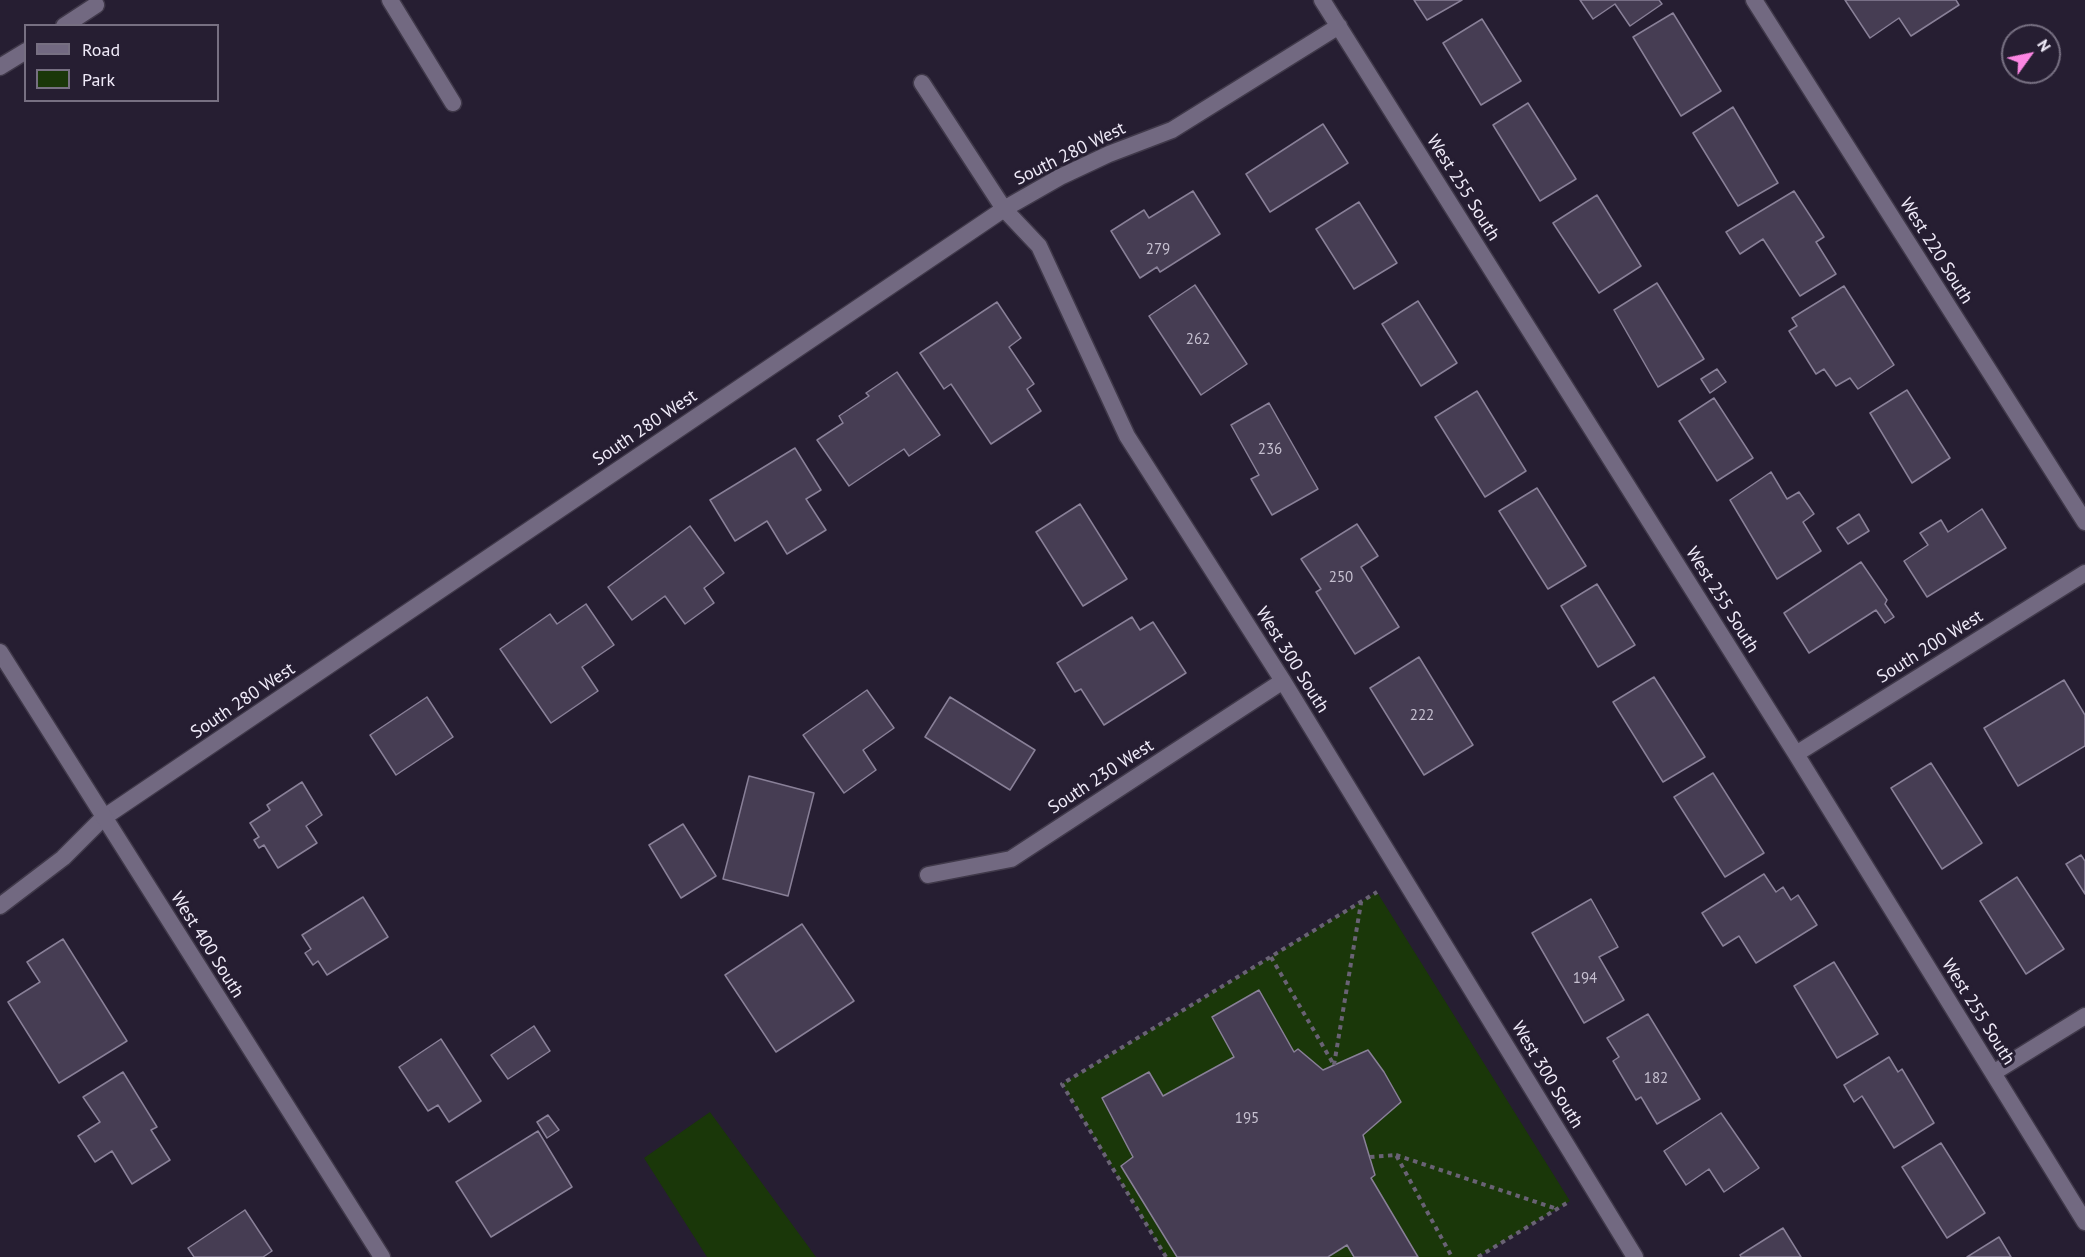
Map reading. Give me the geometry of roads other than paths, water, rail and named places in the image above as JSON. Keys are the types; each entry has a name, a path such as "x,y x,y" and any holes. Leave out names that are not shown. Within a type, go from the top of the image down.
{"street":[{"path":"390,0 453,103"},
{"name":"West 255 South","path":"1322,0 1796,754 2085,1222"},
{"name":"West 220 South","path":"1754,0 2085,522"},
{"path":"67,24 96,5"},
{"name":"South 280 West","path":"0,906 63,858 103,818 1004,209 1059,177 1109,154 1172,130 1339,26"},
{"path":"0,67 24,52"},
{"name":"West 300 South","path":"922,83 1004,209 1039,246 1127,436 1283,681 1635,1257"},
{"name":"South 200 West","path":"1796,754 2085,573"},
{"name":"West 400 South","path":"0,652 382,1257"},
{"name":"South 230 West","path":"928,875 1011,859 1283,681"},
{"path":"1993,1073 2085,1016"}]}
